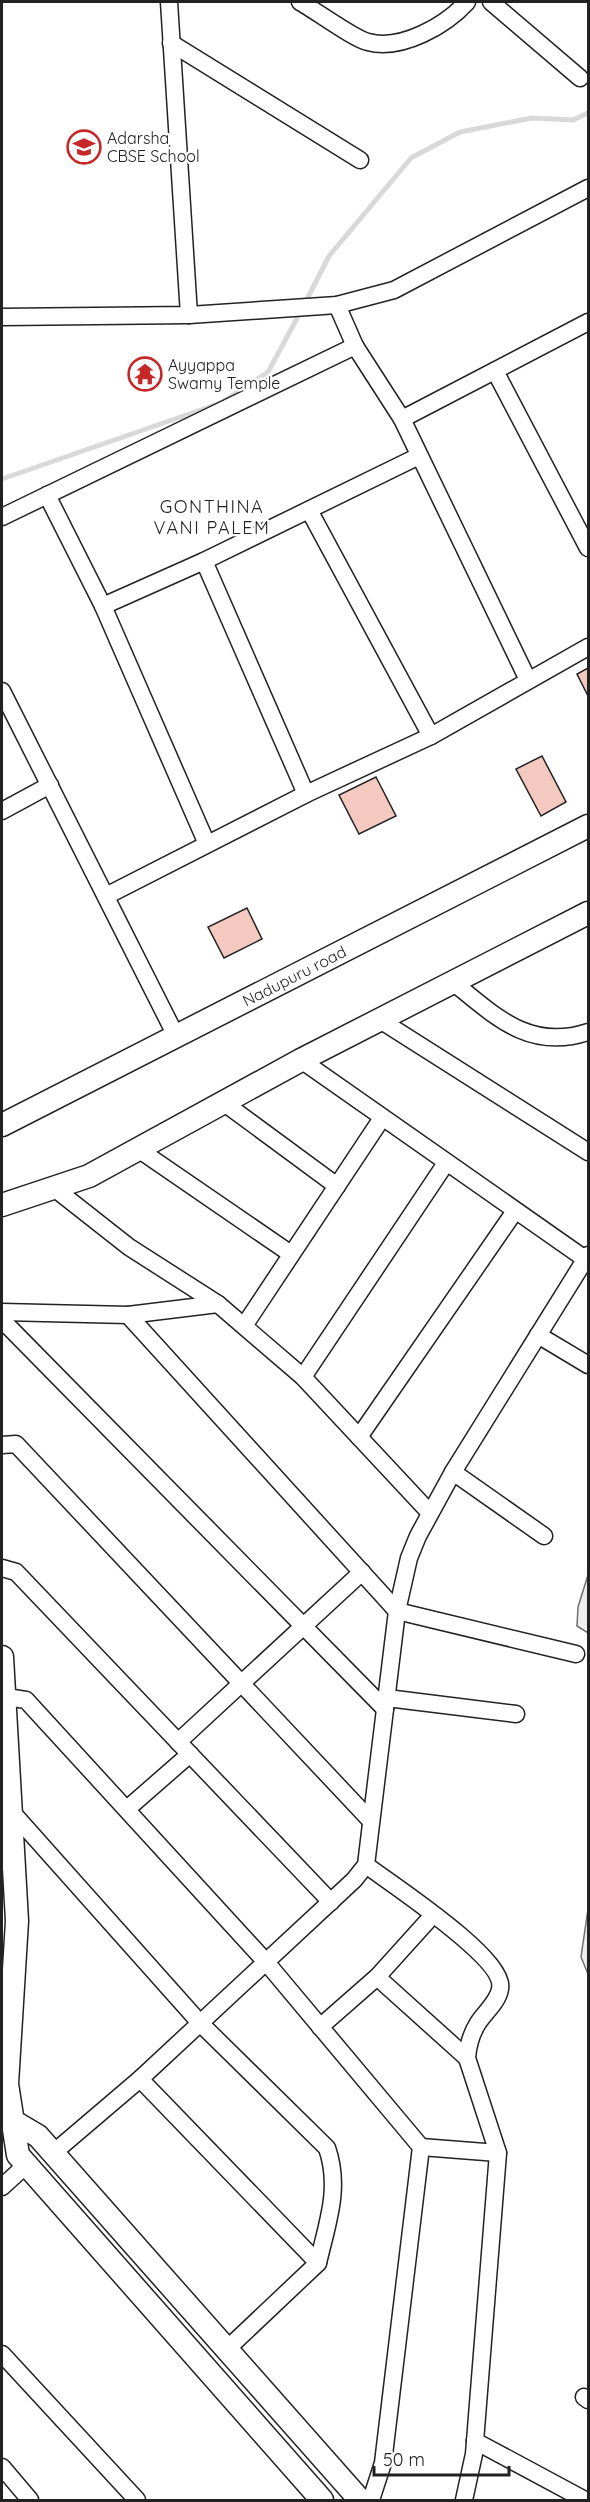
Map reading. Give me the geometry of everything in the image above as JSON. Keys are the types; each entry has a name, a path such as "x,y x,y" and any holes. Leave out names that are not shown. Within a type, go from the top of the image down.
{"street":[{"path":"169,2 189,315"},
{"path":"300,2 368,42 389,43 416,37 456,14 467,2"},
{"path":"491,2 580,78"},
{"path":"171,43 360,160"},
{"path":"2,317 189,315 337,305 394,290 588,188"},
{"path":"337,305 355,346 402,419 528,680"},
{"path":"402,419 588,322"},
{"path":"2,518 355,346"},
{"path":"495,371 588,548"},
{"path":"103,606 204,561 419,456"},
{"path":"47,495 103,606 207,844"},
{"path":"309,510 430,736"},
{"path":"204,561 306,794"},
{"path":"106,897 306,794 430,736 588,647"},
{"path":"2,691 176,1036"},
{"path":"2,811 50,785"},
{"name":"Nadupuru road","path":"2,1125 588,826"},
{"path":"2,1205 89,1176 301,1060 588,913"},
{"path":"454,983 496,1016 536,1037 562,1039 588,1033"},
{"path":"380,1020 588,1152"},
{"path":"52,2154 140,2079 331,1902 366,1865 397,1611 409,1558 430,1513 453,1472 587,1259 301,1060"},
{"path":"223,1102 336,1186"},
{"path":"244,1326 382,1118"},
{"path":"138,1149 291,1254"},
{"path":"303,1377 446,1163"},
{"path":"54,1188 129,1247 218,1305 244,1326 303,1377 430,1513"},
{"path":"359,1437 515,1211"},
{"path":"2,1312 128,1315 218,1305"},
{"path":"128,1315 397,1611 576,1654"},
{"path":"2,1320 303,1625 386,1703 516,1714"},
{"path":"538,1335 588,1365"},
{"path":"2,1445 16,1444 371,1821"},
{"path":"453,1472 544,1536"},
{"path":"2,1568 16,1572 331,1902"},
{"path":"127,1809 241,1683 362,1572"},
{"path":"2,1662 6,1697 17,1921 8,1980 8,2049 11,2120 18,2155 322,2500"},
{"path":"6,1697 26,1700 127,1809 266,1962 421,2147 498,2153"},
{"path":"12,1812 200,2023 327,2148 334,2168 334,2194 318,2264 225,2350"},
{"path":"366,1865 470,1943 499,1975 501,1988 497,1997 468,2042 467,2058 498,2153 475,2441 464,2500"},
{"path":"320,2027 377,1977 434,1915"},
{"path":"377,1977 467,2058"},
{"path":"140,2079 318,2264"},
{"path":"11,2120 38,2136 360,2500"},
{"path":"371,2500 383,2463 421,2147"},
{"path":"2,2187 26,2165"},
{"path":"2,2354 138,2500"},
{"path":"475,2441 585,2500"},
{"path":"2,2467 30,2500"}],"shaded area":[{"path":"588,1575 588,1633 577,1626 578,1607"},
{"path":"588,1909 588,1974 581,1957"}],"building":[{"path":"588,668 588,696 577,674"},
{"path":"542,756 566,802 541,816 516,769"},
{"path":"376,777 396,816 359,834 339,795"},
{"path":"247,908 262,939 224,958 208,927"}],"waterway":[{"path":"305,303 329,256 411,158 460,132 532,118 573,120 588,113"},
{"path":"2,479 221,403 268,372 301,311"}],"place":[{"name":"Adarsha CBSE School","path":"84,147"},
{"name":"Ayyappa Swamy Temple","path":"145,374"}],"district":[{"name":"GONTHINA VANI PALEM","path":"212,516"}]}
